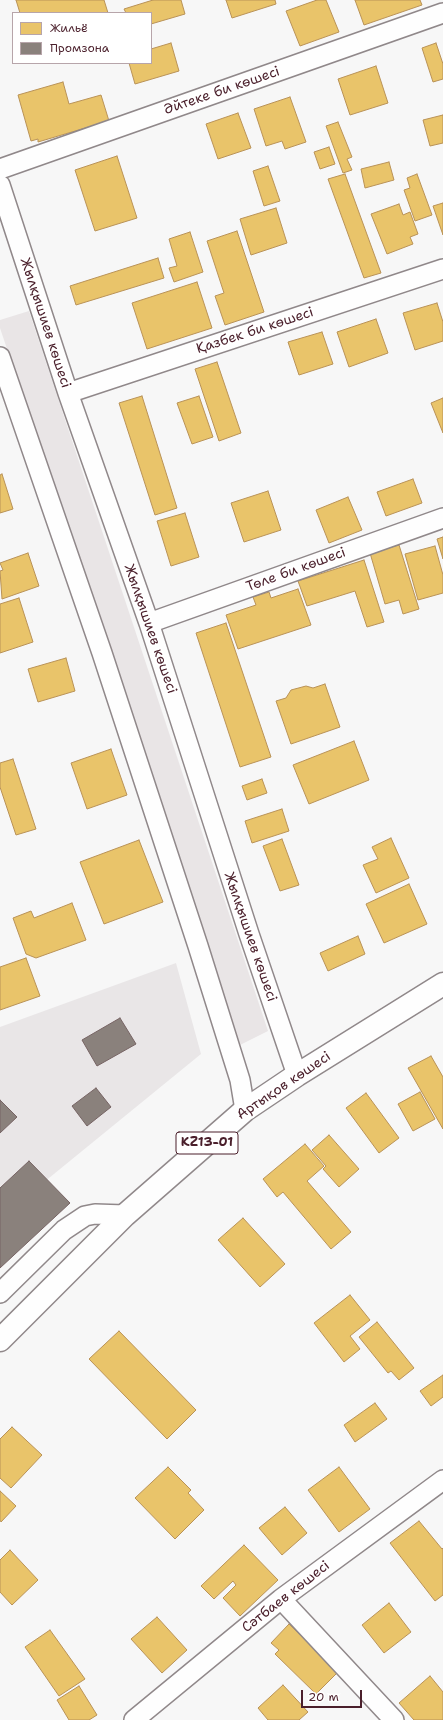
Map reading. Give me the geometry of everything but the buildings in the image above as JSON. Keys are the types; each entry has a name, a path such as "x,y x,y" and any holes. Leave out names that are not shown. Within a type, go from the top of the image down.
{"highway":[{"name":"Артықов көшесі","path":"0,1340 125,1215 245,1110 297,1075 443,984"}],"street":[{"name":"Әйтеке би көшесі","path":"0,169 443,13"},
{"name":"Жылқышиев көшесі","path":"0,184 68,393 149,623 249,934 297,1075"},
{"name":"Қазбек би көшесі","path":"68,393 443,269"},
{"path":"0,358 102,653 198,946 240,1080 245,1110"},
{"name":"Төле би көшесі","path":"149,623 443,518"},
{"path":"0,1293 64,1230 85,1216 95,1214 125,1215"},
{"name":"Сәтбаев көшесі","path":"134,1720 281,1599 443,1480"},
{"path":"281,1599 394,1720"}],"shaded area":[{"path":"29,311 268,1031 240,1045 0,328 0,320"},
{"path":"176,963 201,1054 0,1218 0,1027"}]}
